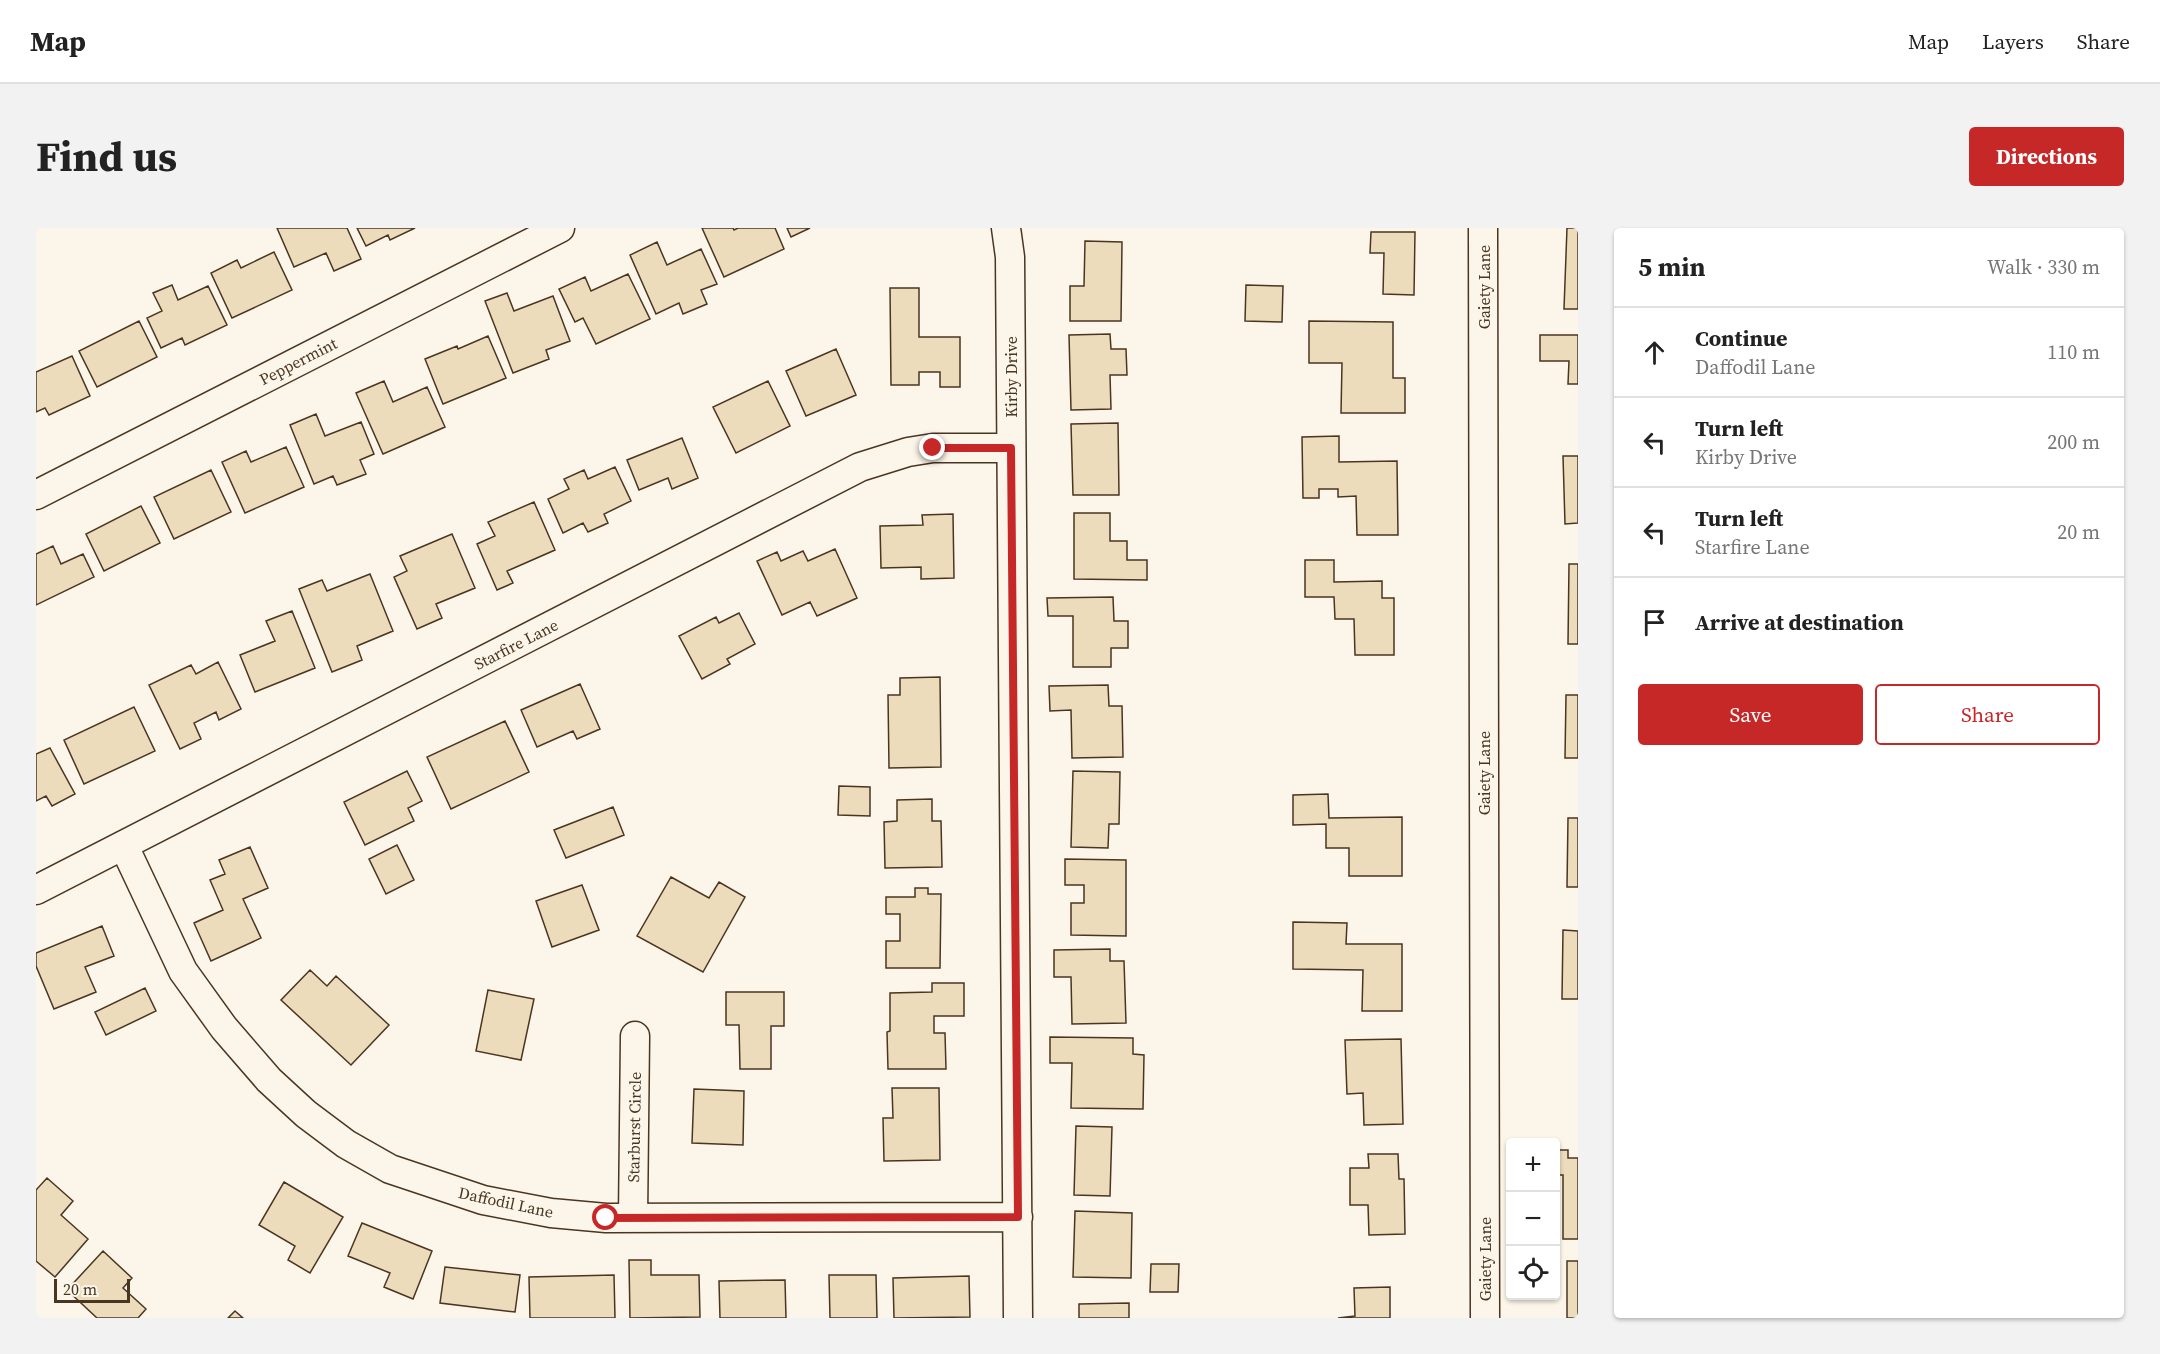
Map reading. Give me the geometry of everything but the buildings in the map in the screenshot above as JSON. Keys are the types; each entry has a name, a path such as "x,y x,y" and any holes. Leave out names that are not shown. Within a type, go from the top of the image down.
{"street":[{"name":"Peppermint","path":"36,495 560,228"},
{"name":"Kirby Drive","path":"1006,228 1010,257 1018,1318"},
{"name":"Gaiety Lane","path":"1484,228 1485,1318"},
{"name":"Starfire Lane","path":"36,890 860,467 908,452 933,448 1011,448"},
{"name":"Daffodil Lane","path":"124,846 183,971 224,1028 268,1080 306,1114 346,1144 390,1169 483,1200 552,1213 606,1218 1018,1217"},
{"name":"Starburst Circle","path":"633,1218 635,1036"}],"route":[{"path":"606,1218 1018,1217 1011,448 933,448"}]}
